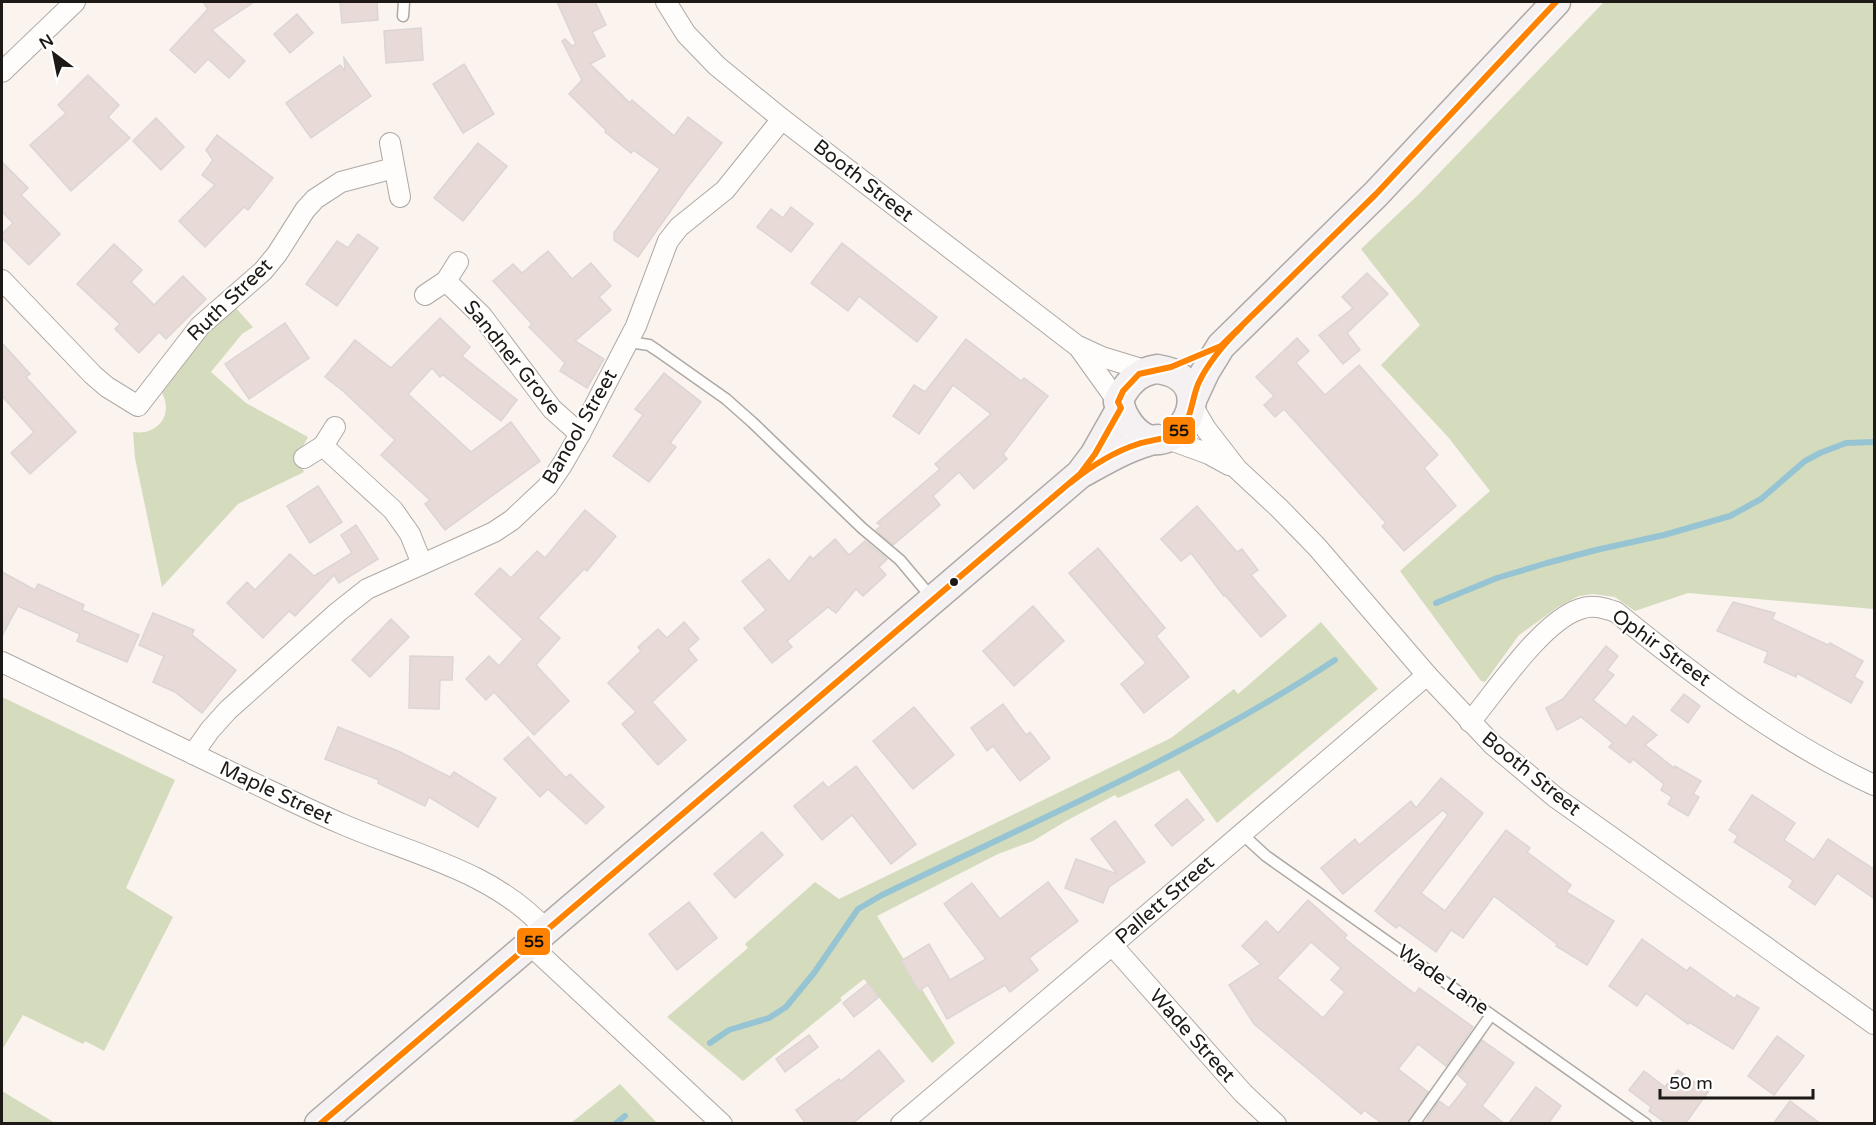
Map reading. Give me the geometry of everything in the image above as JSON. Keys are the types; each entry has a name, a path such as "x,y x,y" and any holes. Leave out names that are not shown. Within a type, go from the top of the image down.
{"street":[{"path":"2,72 75,2"},
{"name":"Booth Street","path":"666,2 678,23 705,56 782,119 1076,345 1102,357 1153,370"},
{"path":"319,1124 1080,474 1139,443 1162,439 1184,427 1189,419 1192,403 1205,372 1221,346 1377,194 1556,2"},
{"name":"Banool Street","path":"193,754 228,710 355,598 384,580 472,543 512,520 547,487 580,434 636,326 668,241 679,227 709,204 738,175 782,119"},
{"path":"390,143 400,197"},
{"name":"Ruth Street","path":"2,280 93,375 107,387 138,406 200,326 263,271 277,254 305,210 315,200 341,182 394,168"},
{"path":"425,295 446,281 458,261"},
{"name":"Sandner Grove","path":"446,281 482,316 552,409 580,434"},
{"name":"Booth Street","path":"1076,345 1120,405"},
{"path":"1080,474 1095,454 1120,405 1123,391 1131,381 1153,370 1171,367 1221,346"},
{"path":"1153,370 1166,370 1180,378 1186,385 1192,403"},
{"name":"Booth Street","path":"1192,403 1206,429 1237,469 1279,507 1317,547 1470,722 1524,773 1875,1024"},
{"path":"1120,405 1130,427 1138,434 1148,438 1162,439"},
{"path":"304,458 323,446 336,427"},
{"name":"Booth Street","path":"1162,439 1209,454 1237,469"},
{"path":"323,446 393,510 410,534 422,564"},
{"name":"Ophir Street","path":"1470,722 1544,632 1561,618 1581,608 1600,606 1616,612 1727,697 1784,735 1822,758 1875,785"},
{"name":"Maple Street","path":"2,662 343,825 432,858 515,900 531,913 537,937 722,1124"},
{"name":"Pallett Street","path":"901,1124 1427,675"},
{"name":"Wade Street","path":"1112,945 1243,1094 1276,1124"}],"lane":[{"path":"403,16 404,2"},
{"path":"628,342 649,345 726,399 900,561 933,599"},
{"name":"Wade Lane","path":"1242,834 1266,856 1646,1124"},
{"path":"1414,1124 1491,1015"}],"green space":[{"path":"1604,2 1874,2 1874,609 1688,593 1635,611 1615,597 1593,594 1579,596 1558,607 1519,635 1485,682 1481,681 1400,571 1490,491 1448,437 1381,365 1420,325 1361,249 1420,193"},
{"path":"236,308 253,327 242,334 211,372 246,403 308,437 297,457 304,472 238,504 162,587 135,458 133,432 149,431 161,422 166,409 162,393 208,331"},
{"path":"1321,622 1378,689 1217,823 1179,770 1118,798 1115,795 1033,841 998,854 877,916 955,1043 932,1063 864,979 840,998 842,1000 743,1081 667,1017 748,948 745,944 815,882 839,899 1171,738 1234,689 1238,694"},
{"path":"2,697 175,780 126,888 173,917 104,1051 85,1041 83,1044 23,1015 2,1050"},
{"path":"620,1084 657,1123 571,1123"},
{"path":"2,1091 55,1123 2,1123"}],"building":[{"path":"203,2 254,2 212,30 245,61 229,78 208,59 195,73 170,50 208,9"},
{"path":"340,2 377,2 378,20 342,23"},
{"path":"557,2 595,2 606,25 592,32 605,56 590,64 630,103 632,100 674,136 688,117 722,143 638,257 614,240 614,233 660,169 633,150 631,153 605,132 606,130 569,94 582,80 562,41 565,39 572,46 576,44"},
{"path":"297,14 313,33 290,53 274,34"},
{"path":"421,28 423,60 386,63 384,31"},
{"path":"344,58 371,96 311,138 286,103 340,65 345,71"},
{"path":"464,64 494,114 463,133 433,84"},
{"path":"88,75 119,105 108,117 130,138 71,191 30,145 66,113 58,105"},
{"path":"156,118 184,147 161,170 133,141"},
{"path":"217,135 273,178 248,210 244,207 205,247 179,221 215,185 202,175 213,160 206,150"},
{"path":"478,143 507,166 463,221 434,198"},
{"path":"2,162 28,188 21,195 60,234 29,265 2,238 2,234 13,223 2,212"},
{"path":"791,207 813,224 791,252 757,227 771,209 783,218"},
{"path":"358,234 378,248 337,306 306,284 337,241 348,248"},
{"path":"842,243 937,317 917,342 859,296 848,311 811,283"},
{"path":"114,244 142,270 131,282 154,305 183,276 206,299 166,339 159,332 139,353 115,329 120,324 77,284"},
{"path":"548,251 572,279 591,263 611,286 599,297 611,310 575,341 604,359 587,388 560,371 565,363 529,327 532,324 493,281 513,264 522,273"},
{"path":"1367,273 1388,294 1347,333 1360,350 1343,364 1319,335 1353,308 1342,297"},
{"path":"440,318 470,347 462,356 517,400 501,421 443,375 440,377 432,368 408,394 471,452 511,422 540,461 445,530 425,504 430,500 381,455 395,440 325,377 355,340 391,368"},
{"path":"285,323 309,358 249,399 225,364"},
{"path":"1297,338 1309,351 1296,363 1325,395 1359,365 1438,455 1424,468 1456,506 1404,551 1382,526 1386,523 1284,409 1275,417 1264,405 1274,396 1256,377"},
{"path":"966,339 1021,381 1024,378 1048,396 1003,454 1007,459 974,489 959,472 933,496 940,505 893,545 876,530 881,526 877,523 940,469 935,464 991,414 953,385 919,434 893,416 914,385 925,392"},
{"path":"2,343 30,374 26,377 76,432 30,474 11,453 34,432 2,396"},
{"path":"664,373 701,402 670,443 676,447 649,482 613,456 643,415 635,409"},
{"path":"318,486 342,522 310,543 287,506"},
{"path":"1197,506 1237,552 1242,549 1258,570 1251,575 1286,616 1261,637 1224,596 1191,553 1181,561 1161,539"},
{"path":"585,510 616,536 587,571 584,569 538,618 560,638 536,665 569,701 534,735 494,692 486,700 466,679 489,656 499,666 523,639 475,594 500,568 511,578 537,551 545,558"},
{"path":"356,525 378,559 339,583 334,575 295,616 289,611 263,638 227,603 247,582 255,590 290,554 314,576 352,553 341,535"},
{"path":"835,539 849,555 865,541 887,559 879,567 886,575 863,596 856,589 836,613 828,607 787,641 792,647 772,663 744,628 766,610 742,581 769,559 789,582 810,556 813,559"},
{"path":"1098,548 1165,628 1156,636 1189,677 1144,713 1121,684 1146,663 1069,573"},
{"path":"2,572 35,590 38,584 84,605 82,610 139,635 127,662 77,641 80,634 18,606 2,636"},
{"path":"1733,602 1775,613 1772,619 1828,645 1830,643 1863,661 1854,677 1863,682 1851,703 1797,673 1796,677 1764,662 1768,652 1717,631"},
{"path":"1033,606 1064,641 1014,686 983,651"},
{"path":"153,613 194,630 192,635 236,670 202,713 175,692 153,682 164,656 139,645"},
{"path":"391,619 409,637 370,677 352,660"},
{"path":"684,622 699,639 688,649 697,660 652,702 686,740 658,765 622,724 636,712 608,683 641,651 638,647 658,629 667,638"},
{"path":"1606,646 1618,656 1607,670 1614,675 1593,700 1626,726 1633,716 1657,735 1645,745 1674,768 1675,766 1701,781 1693,794 1699,797 1688,816 1668,804 1672,797 1661,790 1664,784 1633,759 1630,763 1609,747 1613,743 1581,717 1557,730 1546,708 1563,699"},
{"path":"410,656 453,657 452,680 440,680 439,709 409,708"},
{"path":"1684,694 1700,706 1688,723 1671,710"},
{"path":"1003,704 1026,735 1030,732 1050,758 1020,781 993,746 987,751 971,728"},
{"path":"914,707 954,755 913,789 873,741"},
{"path":"338,727 398,751 450,777 454,772 496,798 478,827 429,797 425,806 378,783 379,780 325,759"},
{"path":"528,737 566,778 570,774 604,807 586,824 548,789 540,797 504,759"},
{"path":"856,766 916,844 891,864 852,815 822,840 794,806 823,782 828,788"},
{"path":"1441,778 1483,813 1421,893 1445,911 1506,830 1530,848 1527,852 1571,885 1566,892 1614,921 1587,965 1556,946 1557,944 1494,896 1463,938 1451,930 1436,952 1399,925 1396,928 1375,911 1448,815 1443,810 1343,894 1321,868 1355,839 1359,845 1411,801 1416,808"},
{"path":"1752,795 1795,823 1784,840 1814,860 1828,839 1875,870 1875,899 1837,873 1815,905 1789,887 1793,880 1734,842 1738,836 1729,830"},
{"path":"1187,799 1204,820 1172,846 1155,825"},
{"path":"1115,821 1145,862 1109,887 1103,903 1065,888 1076,859 1117,874 1091,839"},
{"path":"762,832 783,855 735,898 714,874"},
{"path":"1048,882 1078,921 1029,958 1038,970 1010,992 1005,985 947,1019 928,985 919,991 901,961 929,944 950,980 986,959 944,904 972,883 1000,919"},
{"path":"1308,900 1347,935 1344,938 1389,974 1415,994 1419,988 1473,1027 1446,1066 1418,1044 1398,1069 1428,1092 1407,1124 1383,1124 1364,1110 1361,1114 1254,1024 1229,985 1261,964 1242,946 1266,921 1278,933","holes":["1311,942 1341,968 1331,980 1345,992 1323,1018 1277,978"]},
{"path":"689,902 717,938 677,970 649,934"},
{"path":"1642,939 1687,971 1690,967 1735,999 1737,995 1759,1008 1733,1049 1689,1022 1688,1024 1646,993 1637,1006 1609,986"},
{"path":"868,983 879,997 854,1017 843,1003"},
{"path":"809,1035 818,1047 785,1072 776,1059"},
{"path":"1777,1036 1804,1056 1774,1095 1748,1076"},
{"path":"1482,1040 1514,1063 1482,1106 1505,1124 1424,1124 1439,1101 1449,1108 1468,1084 1458,1075"},
{"path":"879,1050 904,1081 852,1124 806,1124 796,1110 839,1079 841,1081"},
{"path":"1678,1070 1708,1092 1685,1124 1667,1124 1649,1111 1651,1107 1629,1090 1644,1071 1665,1087"},
{"path":"1536,1087 1561,1106 1548,1124 1508,1124"},
{"path":"1790,1101 1821,1124 1773,1124"}],"waterway":[{"path":"1436,603 1497,578 1547,563 1664,535 1730,516 1761,499 1805,461 1820,453 1846,443 1874,442"},
{"path":"710,1043 729,1030 769,1018 786,1007 814,973 858,909 882,895 1170,756 1226,726 1335,660"},
{"path":"615,1124 625,1116"}],"transit line":[{"name":"55","path":"320,1124 1080,474 1095,454 1121,408 1118,402 1123,391 1139,374 1171,367 1221,346 1376,194 1556,2"},
{"name":"55","path":"1070,483 1120,451 1166,437 1181,429 1190,413 1203,374 1241,327"}]}
